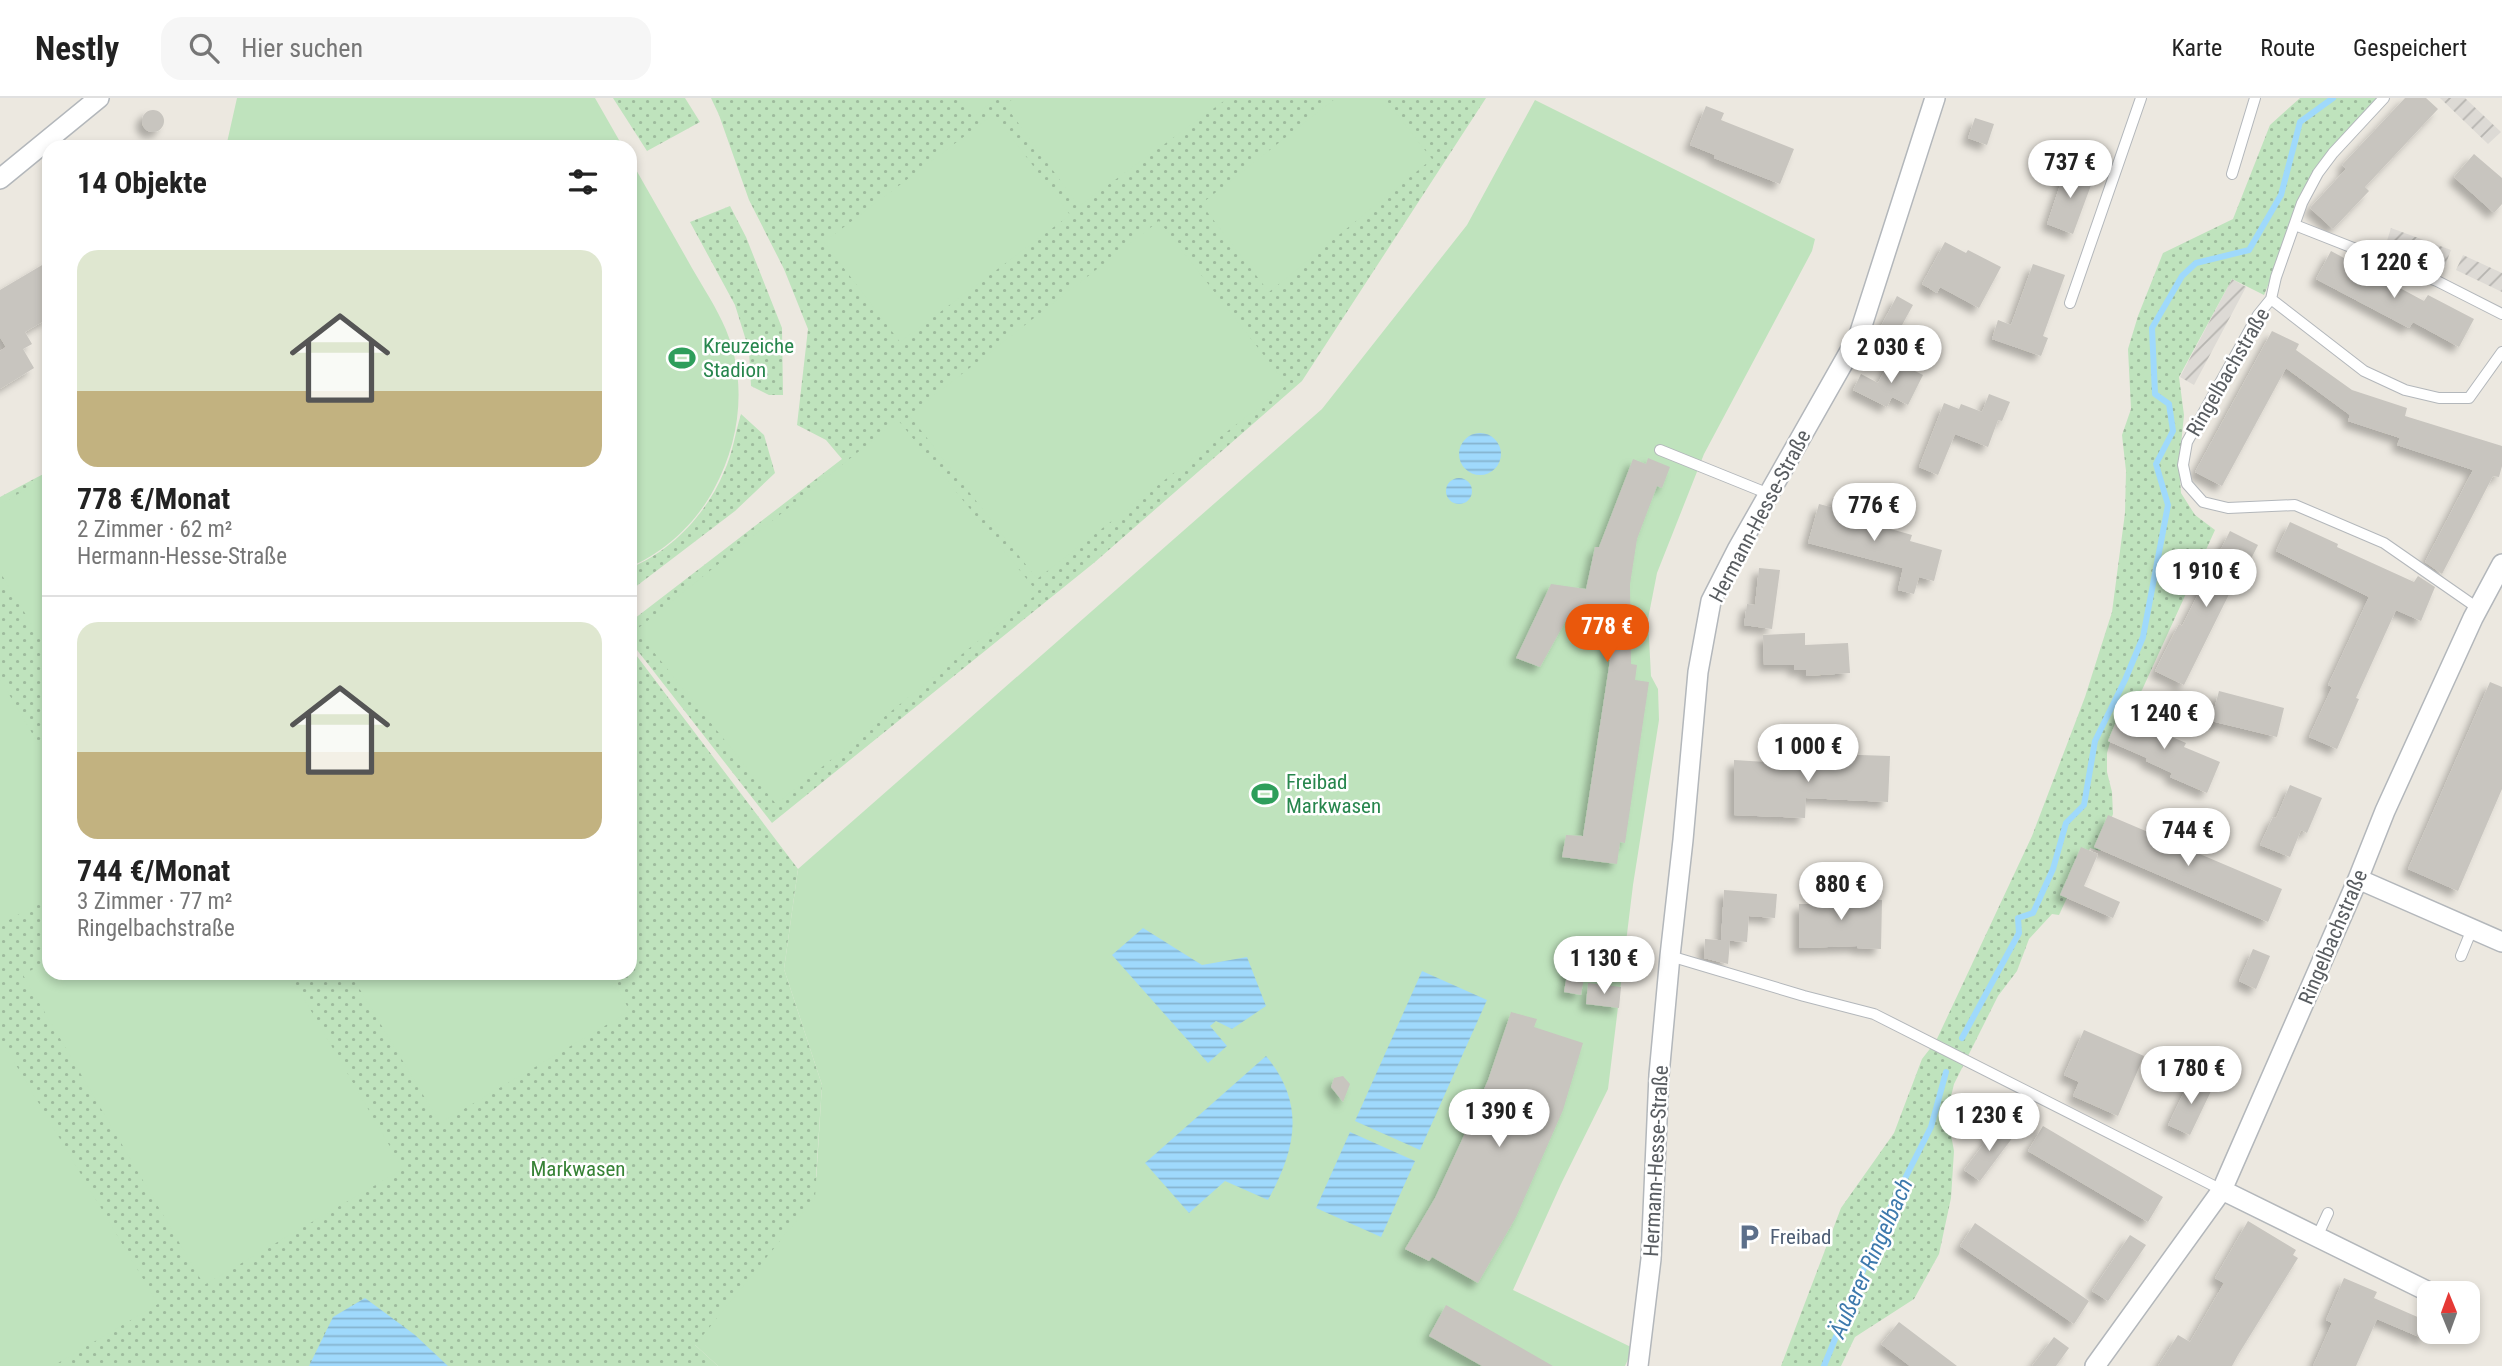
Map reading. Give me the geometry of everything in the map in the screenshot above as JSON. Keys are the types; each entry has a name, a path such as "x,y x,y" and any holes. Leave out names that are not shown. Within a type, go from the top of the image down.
{"street":[{"path":"49,140 99,98"},
{"name":"Hermann-Hesse-Straße","path":"1638,1366 1651,1259 1659,1075 1670,956 1698,672 1712,601 1859,335 1935,98"},
{"path":"0,179 42,146"},
{"name":"Ringelbachstraße","path":"2095,1366 2222,1190 2385,811 2502,564"},
{"path":"2358,879 2502,942"},
{"path":"2222,1190 2417,1286"}],"lane":[{"path":"2070,303 2141,98"},
{"path":"2232,174 2255,98"},
{"path":"2271,299 2302,203 2318,173 2384,98"},
{"path":"2295,225 2437,281 2502,314"},
{"name":"Ringelbachstraße","path":"2479,609 2384,543 2295,505 2228,508 2203,502 2187,484 2183,466 2187,442 2258,315 2271,299 2364,372 2405,390 2440,398 2469,398 2502,352"},
{"path":"1660,450 1769,495"},
{"path":"2460,956 2472,929"},
{"path":"1670,956 1874,1014 2222,1190"},
{"path":"2317,1238 2328,1213"}],"shaded area":[{"path":"2440,98 2465,98 2501,132 2488,144"},
{"path":"2391,228 2451,250 2445,266 2386,244"},
{"path":"2463,255 2502,273 2502,292 2456,270"},
{"path":"2232,279 2246,287 2194,385 2180,377"}],"green space":[{"path":"237,98 595,98 619,140 228,140"},
{"path":"613,98 685,98 700,122 647,151"},
{"path":"711,98 1486,98 1302,381 1095,562 772,823 637,650 637,617 842,459 826,440 797,425 808,329 784,269 749,200"},
{"path":"959,98 997,98 973,117"},
{"path":"1014,98 1228,98 1079,206 1005,105"},
{"path":"1336,98 1384,98 1432,159 1269,292 1201,204"},
{"path":"2300,98 2378,98 2322,162 2264,295 2232,279 2179,377 2184,415 2179,464 2181,493 2195,515 2215,530 2142,690 2114,728 2107,753 2113,814 2100,851 2090,848 2059,915 2052,914 2029,939 2017,971 1998,996 1954,1084 1947,1113 1954,1151 1951,1198 1939,1254 1914,1299 1855,1337 1841,1366 1781,1366 1841,1208 1894,1133 1922,1059 1936,1041 2032,836 2085,697 2112,612 2125,513 2126,471 2122,435 2131,409 2128,349 2163,253 2233,219 2270,125"},
{"name":"Freibad Markwasen","path":"1535,100 1815,239 1812,251 1704,454 1657,573 1648,619 1651,676 1658,689 1659,720 1633,885 1608,1089 1513,1290 1633,1348 1625,1366 718,1366 695,1345 815,1198 822,1085 784,969 798,869 1322,409 1467,225"},
{"path":"994,114 1070,215 900,342 824,242"},
{"name":"Kreuzeiche Stadion","path":"637,171 722,321 736,362 738,384 736,427 731,449 714,489 689,525 667,545 637,564"},
{"path":"730,206 746,237 782,328 783,395 769,395 751,386 749,350 735,305 690,222"},
{"path":"1159,221 1287,385 1037,579 909,415"},
{"path":"741,414 764,435 775,473 735,511 637,586 637,565 674,541 698,516 717,487 732,450"},
{"path":"898,420 1038,593 776,804 637,629"},
{"name":"Markwasen","path":"42,475 42,980 637,980 637,656 798,869 784,969 822,1085 816,1177 1246,1366 695,1345 718,1366 0,1366 0,497"},
{"path":"42,479 42,641 0,572 0,505"},
{"path":"0,679 42,750 42,901 0,925"},
{"path":"42,964 42,980 293,980 403,1169 204,1285 23,975"},
{"path":"354,980 612,980 630,1011 440,1123"},
{"path":"0,1038 158,1304 53,1366 0,1366"}],"water":[{"path":"1480,433 1495,439 1501,454 1495,469 1480,475 1465,469 1459,454 1465,439"},
{"path":"1459,478 1468,482 1472,491 1468,500 1459,504 1450,500 1446,491 1450,482"},
{"path":"1143,928 1202,965 1247,957 1266,1006 1232,1029 1216,1021 1210,1026 1227,1046 1208,1063 1112,955"},
{"path":"1422,971 1487,1000 1420,1150 1355,1121"},
{"path":"1266,1056 1279,1074 1292,1109 1290,1145 1278,1181 1268,1200 1225,1181 1189,1213 1145,1163"},
{"path":"1350,1132 1415,1161 1381,1237 1316,1208"},
{"path":"365,1298 415,1335 448,1366 309,1366 333,1317"}],"building":[{"path":"2405,98 2426,98 2438,109 2365,187 2369,191 2333,229 2310,208 2346,169 2342,165"},
{"path":"1706,106 1724,113 1721,120 1794,149 1780,184 1714,158 1715,155 1690,145"},
{"path":"153,110 161,113 164,121 161,129 153,132 145,129 142,121 145,113"},
{"path":"1975,118 1994,124 1987,145 1968,138"},
{"path":"2474,154 2502,178 2502,204 2494,213 2454,177"},
{"path":"2066,167 2094,177 2073,234 2047,224"},
{"path":"1945,242 2001,267 1979,308 1940,287 1937,293 1922,284"},
{"path":"2331,251 2424,301 2428,295 2474,319 2459,347 2413,322 2409,328 2316,279"},
{"path":"2033,264 2065,275 2043,336 2048,338 2041,356 1992,339 1998,320 2011,325"},
{"path":"42,265 42,322 25,332 32,344 23,349 34,368 0,389 0,351 6,347 0,337 0,290"},
{"path":"1897,296 1913,305 1896,336 1880,328"},
{"path":"2272,331 2299,344 2296,350 2352,390 2407,408 2405,416 2502,446 2499,477 2493,476 2442,574 2425,562 2473,470 2397,445 2400,438 2348,421 2350,415 2286,368 2222,486 2195,472"},
{"path":"1891,359 1923,375 1908,405 1892,397 1887,407 1853,390 1861,374 1878,383"},
{"path":"1989,394 2010,402 2002,421 1998,420 1988,447 1955,434 1938,475 1919,467 1944,403 1959,409 1961,404 1982,412"},
{"path":"1648,458 1670,467 1662,488 1657,486 1637,539 1630,584 1631,664 1637,665 1635,680 1649,682 1625,843 1620,842 1617,864 1562,857 1566,835 1583,836 1610,660 1606,659 1606,620 1569,615 1540,667 1516,658 1551,584 1586,589 1595,547 1599,547 1633,459 1646,464"},
{"path":"1833,498 1852,503 1850,511 1882,519 1880,526 1912,535 1910,541 1942,550 1934,581 1919,577 1914,594 1898,590 1903,568 1808,543 1819,504 1831,507"},
{"path":"2290,522 2414,582 2418,576 2435,587 2421,621 2396,610 2356,698 2359,699 2337,749 2309,737 2332,687 2328,685 2369,597 2276,551"},
{"path":"2230,531 2258,545 2245,571 2241,570 2184,685 2155,671 2179,624 2182,626"},
{"path":"1759,568 1780,570 1772,629 1744,625 1747,604 1755,605"},
{"path":"1805,633 1805,645 1848,643 1850,673 1806,676 1806,670 1794,670 1794,665 1764,665 1763,635"},
{"path":"2490,682 2502,687 2502,789 2458,891 2408,869"},
{"path":"2219,691 2284,708 2277,737 2211,721"},
{"path":"2121,710 2158,726 2156,730 2186,743 2184,747 2220,762 2207,793 2170,777 2172,773 2146,761 2147,758 2108,741"},
{"path":"1830,754 1890,756 1888,802 1806,798 1805,818 1734,815 1734,760 1829,766"},
{"path":"2290,785 2322,798 2307,833 2301,830 2290,857 2260,845 2273,817 2276,818"},
{"path":"2108,815 2282,889 2268,922 2094,847"},
{"path":"2081,847 2098,854 2084,886 2120,902 2113,918 2060,895"},
{"path":"1724,890 1777,894 1775,918 1749,916 1747,942 1721,940"},
{"path":"1828,891 1858,891 1858,899 1882,900 1881,949 1857,946 1799,948 1799,904 1828,904"},
{"path":"1705,939 1730,941 1728,964 1704,958"},
{"path":"2253,949 2270,956 2256,989 2239,981"},
{"path":"1574,964 1581,965 1585,971 1581,995 1564,992 1568,968"},
{"path":"1588,983 1621,987 1619,1008 1586,1004"},
{"path":"1511,1012 1537,1019 1534,1027 1583,1043 1563,1110 1516,1217 1478,1283 1432,1257 1429,1261 1405,1249 1435,1198 1461,1142 1488,1080"},
{"path":"2084,1030 2144,1056 2118,1116 2073,1096 2079,1082 2064,1075"},
{"path":"1343,1076 1350,1084 1343,1102 1331,1087 1334,1078"},
{"path":"2192,1076 2213,1087 2190,1135 2168,1125"},
{"path":"1998,1125 2013,1137 1980,1181 1964,1170"},
{"path":"2043,1126 2163,1197 2148,1222 2028,1151"},
{"path":"2248,1221 2296,1250 2293,1255 2298,1258 2232,1366 2158,1366 2178,1335 2190,1342 2224,1283 2215,1278"},
{"path":"1975,1223 2089,1301 2074,1324 1960,1246"},
{"path":"2130,1235 2146,1245 2108,1301 2092,1291"},
{"path":"2344,1278 2377,1292 2374,1298 2417,1317 2417,1336 2377,1319 2356,1366 2313,1366 2332,1323 2326,1320"},
{"path":"1446,1305 1553,1366 1482,1366 1429,1336"},
{"path":"1899,1322 1957,1366 1910,1366 1881,1344"},
{"path":"2054,1337 2069,1348 2056,1366 2032,1366"}],"waterway":[{"name":"Äußerer Ringelbach","path":"1962,1038 2019,933 2018,918 2033,913 2053,869 2066,823 2084,805 2095,741 2143,637 2168,505 2156,464 2173,431 2169,404 2155,394 2152,328 2182,276 2196,263 2249,250 2281,195 2300,122 2333,98"},
{"name":"Äußerer Ringelbach","path":"1824,1366 1883,1222 1931,1127 1946,1072"}],"place":[{"name":"Kreuzeiche Stadion","path":"682,358"},
{"name":"Freibad Markwasen","path":"1265,794"},
{"name":"Freibad","path":"1749,1237"}]}
